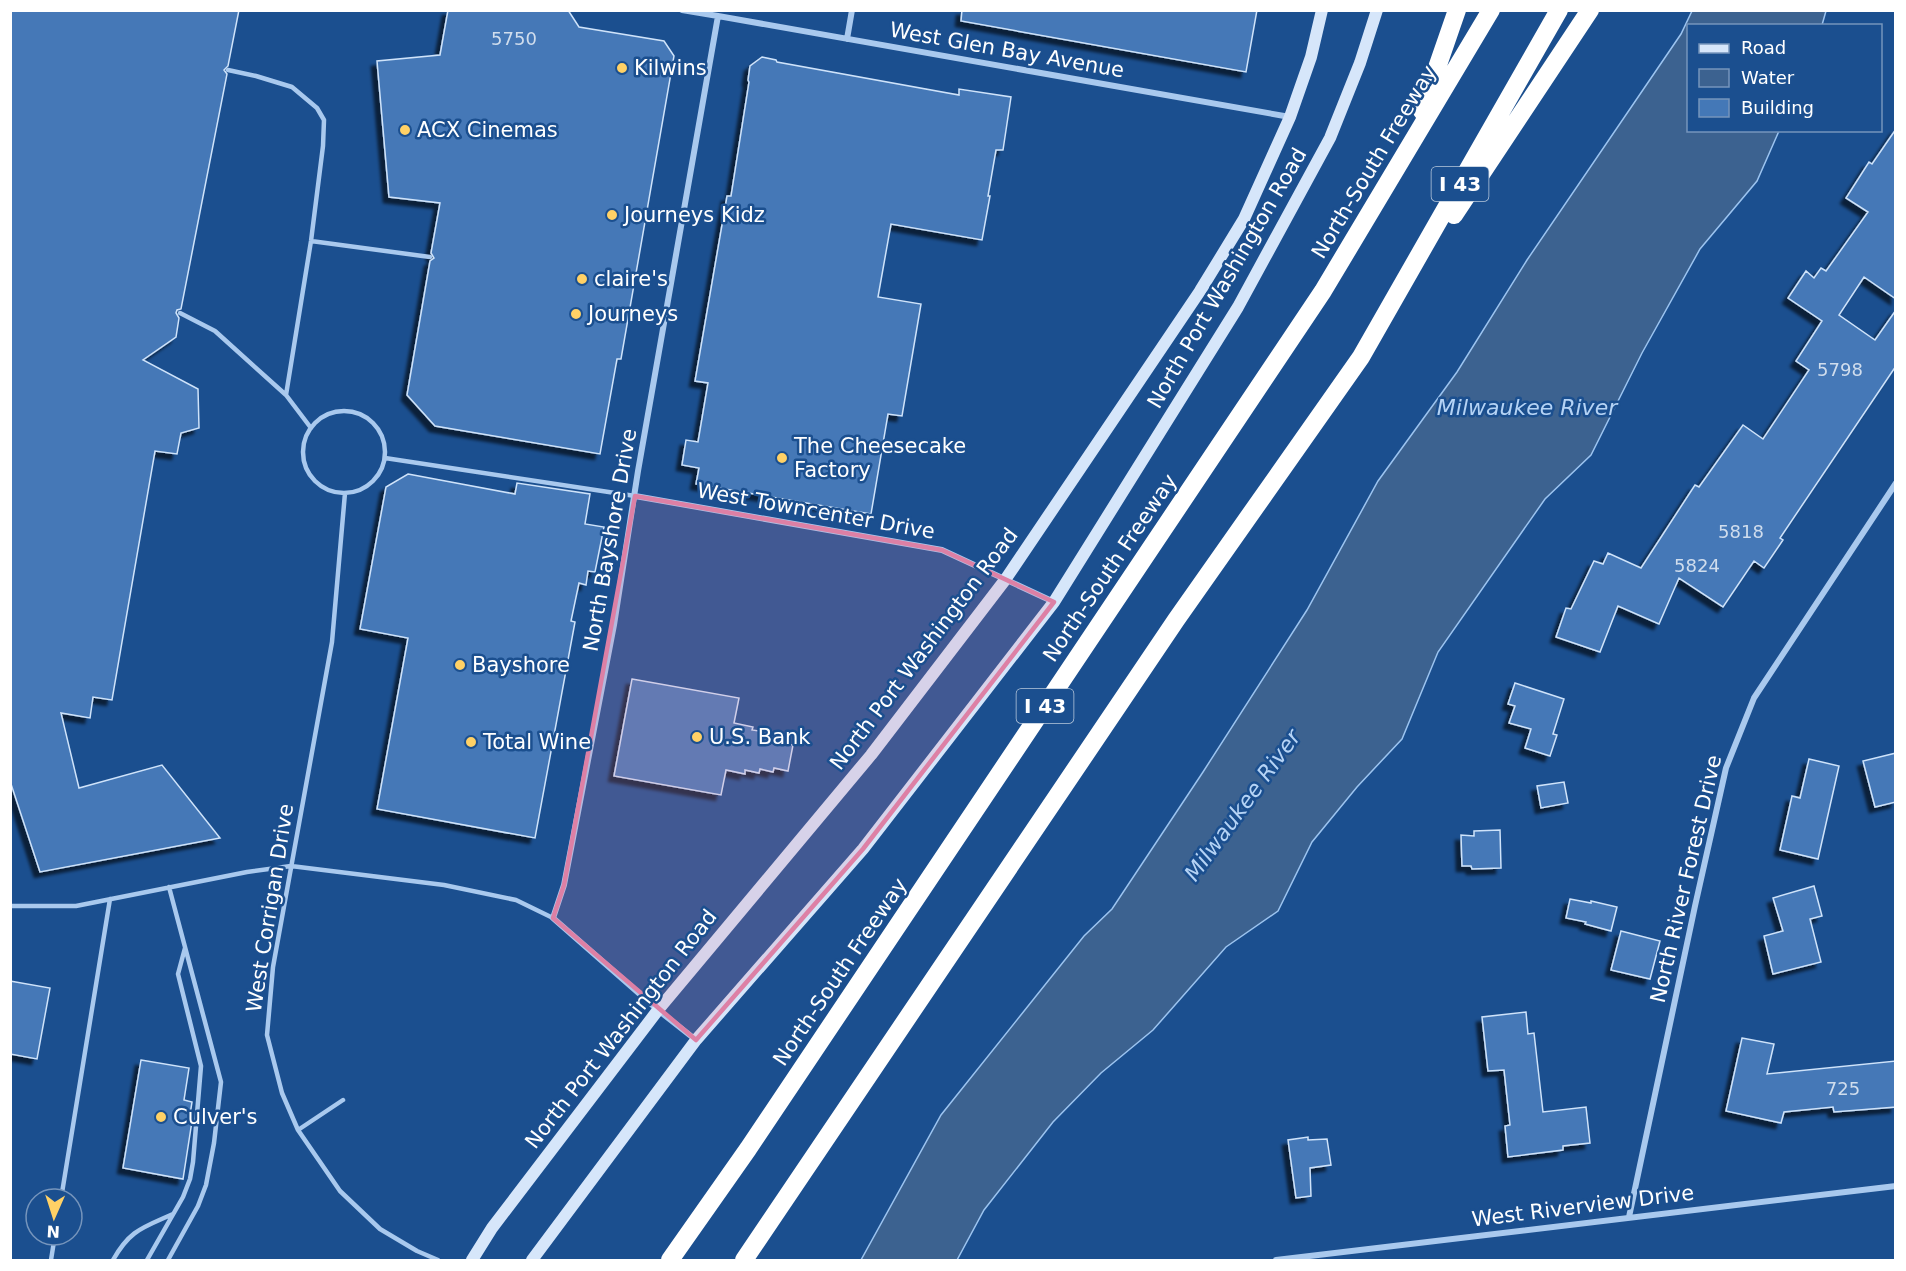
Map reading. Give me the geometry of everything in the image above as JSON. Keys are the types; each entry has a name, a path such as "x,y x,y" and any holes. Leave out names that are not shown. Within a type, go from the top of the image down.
{"highway":[{"path":"1411,144 1457,10"},
{"name":"North-South Freeway","path":"670,1260 748,1149 1323,291 1491,10"},
{"name":"I 43","path":"744,1260 1176,620 1361,357 1559,10"},
{"path":"1361,357 1590,10"}],"main road":[{"name":"North Port Washington Road","path":"472,1260 492,1228 658,1010 871,755 1005,580 1200,291 1244,219 1290,117 1311,57 1322,10"},
{"name":"North Port Washington Road","path":"532,1260 696,1040 862,849 1054,602 1238,307 1320,158 1352,84 1377,10"}],"street":[{"path":"682,10 718,16"},
{"path":"847,39 852,10"},
{"name":"West Glen Bay Avenue","path":"718,16 1290,117"},
{"name":"North Bayshore Drive","path":"553,918 564,885 614,625 718,16"},
{"name":"North River Forest Drive","path":"1629,1217 1726,768 1754,698 1896,483"},
{"name":"West Towncenter Drive","path":"635,496 942,550 1054,602"},
{"path":"1885,500 1896,497"},
{"path":"553,918 658,1010 696,1040"},
{"name":"West Riverview Drive","path":"1276,1260 1896,1186"}],"lane":[{"path":"228,70 256,75 292,87 317,108 324,120 311,241 286,395"},
{"path":"311,241 430,257"},
{"path":"180,313 214,331 286,395 311,428"},
{"path":"344,411 358,413 370,420 380,431 385,445 385,458 380,472 371,483 359,490 345,493 321,486 311,477 305,465 303,453 305,440 311,428 331,413 344,411"},
{"path":"385,458 635,496"},
{"name":"West Corrigan Drive","path":"345,493 332,642 273,967 267,1035 282,1094 298,1130 340,1191 380,1229 407,1246 438,1260"},
{"path":"10,906 76,906 247,872 291,866 444,885 516,900 553,918"},
{"path":"168,1260 198,1206 206,1185 214,1143 221,1082 169,887"},
{"path":"63,1187 110,899"},
{"path":"147,1260 187,1188 192,1171 201,1066 178,974 185,948"},
{"path":"298,1130 343,1100"},
{"path":"113,1260 125,1240 135,1232 174,1213"}],"highlighted area":[{"path":"635,496 942,550 1054,602 863,849 696,1040 553,918 564,885"}],"water":[{"name":"Milwaukee River","path":"1692,11 1826,11 1822,24 1687,24 1687,132 1779,132 1757,181 1700,249 1642,353 1591,455 1545,499 1438,652 1402,739 1357,787 1312,842 1278,911 1226,947 1153,1030 1101,1073 1053,1122 984,1210 957,1260 861,1260 941,1115 1084,936 1112,909 1307,610 1378,481 1457,372 1527,260 1681,34"}],"building":[{"path":"10,10 239,10 228,66 224,70 227,74 181,309 176,313 179,318 176,337 143,360 198,389 199,428 181,433 177,454 155,451 112,700 93,697 90,718 61,713 79,788 162,765 220,838 40,872 10,781"},
{"path":"448,10 568,10 579,27 664,41 674,56 621,359 617,359 600,454 435,426 407,395 430,261 434,258 431,253 440,203 389,197 377,61 440,55"},
{"path":"962,10 1257,10 1246,72 961,21"},
{"path":"762,57 777,62 959,95 959,89 1011,97 1003,150 996,150 982,240 891,224 878,297 921,304 902,416 888,414 871,514 696,484 699,468 682,465 686,440 698,442 708,383 695,381 727,196 731,196 750,66"},
{"path":"1896,129 1896,299 1864,277 1839,315 1875,340 1896,310 1896,366 1780,538 1783,540 1764,568 1754,561 1723,607 1679,578 1659,624 1618,606 1600,652 1556,637 1566,608 1571,609 1594,561 1603,564 1608,553 1641,568 1695,485 1699,487 1743,425 1763,439 1809,370 1796,361 1822,321 1788,298 1806,271 1814,278 1821,268 1826,271 1868,212 1846,198 1869,162 1872,164"},
{"path":"408,474 515,494 517,483 590,494 585,524 604,527 595,572 588,571 586,585 579,583 571,621 575,622 535,838 377,809 408,638 360,629 386,487"},
{"name":"U.S. Bank","path":"632,679 739,698 734,723 753,727 752,730 766,732 765,736 779,739 778,742 793,745 788,771 774,768 773,772 760,769 759,773 745,770 745,774 726,770 721,795 614,776"},
{"path":"1515,683 1564,699 1553,734 1557,735 1550,756 1525,748 1531,729 1509,723 1515,706 1508,704"},
{"path":"1896,753 1896,802 1875,807 1863,761"},
{"path":"1809,759 1839,766 1818,859 1780,850 1792,796 1800,798"},
{"path":"1564,782 1568,803 1541,808 1537,786"},
{"path":"1500,830 1501,868 1472,869 1471,866 1462,866 1461,835 1474,836 1474,831"},
{"path":"1814,886 1822,916 1810,919 1821,962 1773,974 1764,936 1783,931 1773,898"},
{"path":"1570,899 1617,907 1611,931 1566,918"},
{"path":"1621,931 1660,941 1650,979 1611,970"},
{"path":"10,981 50,988 37,1059 10,1054"},
{"path":"1526,1012 1528,1034 1534,1033 1543,1112 1586,1107 1590,1143 1563,1146 1563,1150 1508,1157 1505,1126 1510,1125 1504,1070 1488,1071 1482,1017"},
{"path":"1742,1038 1774,1044 1767,1074 1896,1061 1896,1107 1834,1112 1833,1107 1784,1112 1781,1123 1726,1111"},
{"name":"Culver's","path":"141,1060 189,1068 184,1100 192,1102 189,1121 192,1121 183,1179 123,1168"},
{"path":"1308,1137 1308,1140 1327,1139 1331,1165 1310,1168 1311,1196 1296,1198 1288,1140"}],"place":[{"name":"Kilwins","path":"622,68"},
{"name":"ACX Cinemas","path":"405,130"},
{"name":"Journeys Kidz","path":"612,215"},
{"name":"claire's","path":"582,279"},
{"name":"Journeys","path":"576,314"},
{"name":"The Cheesecake Factory","path":"782,458"},
{"name":"Bayshore","path":"460,665"},
{"name":"U.S. Bank","path":"697,737"},
{"name":"Total Wine","path":"471,742"},
{"name":"Culver's","path":"161,1117"}]}
